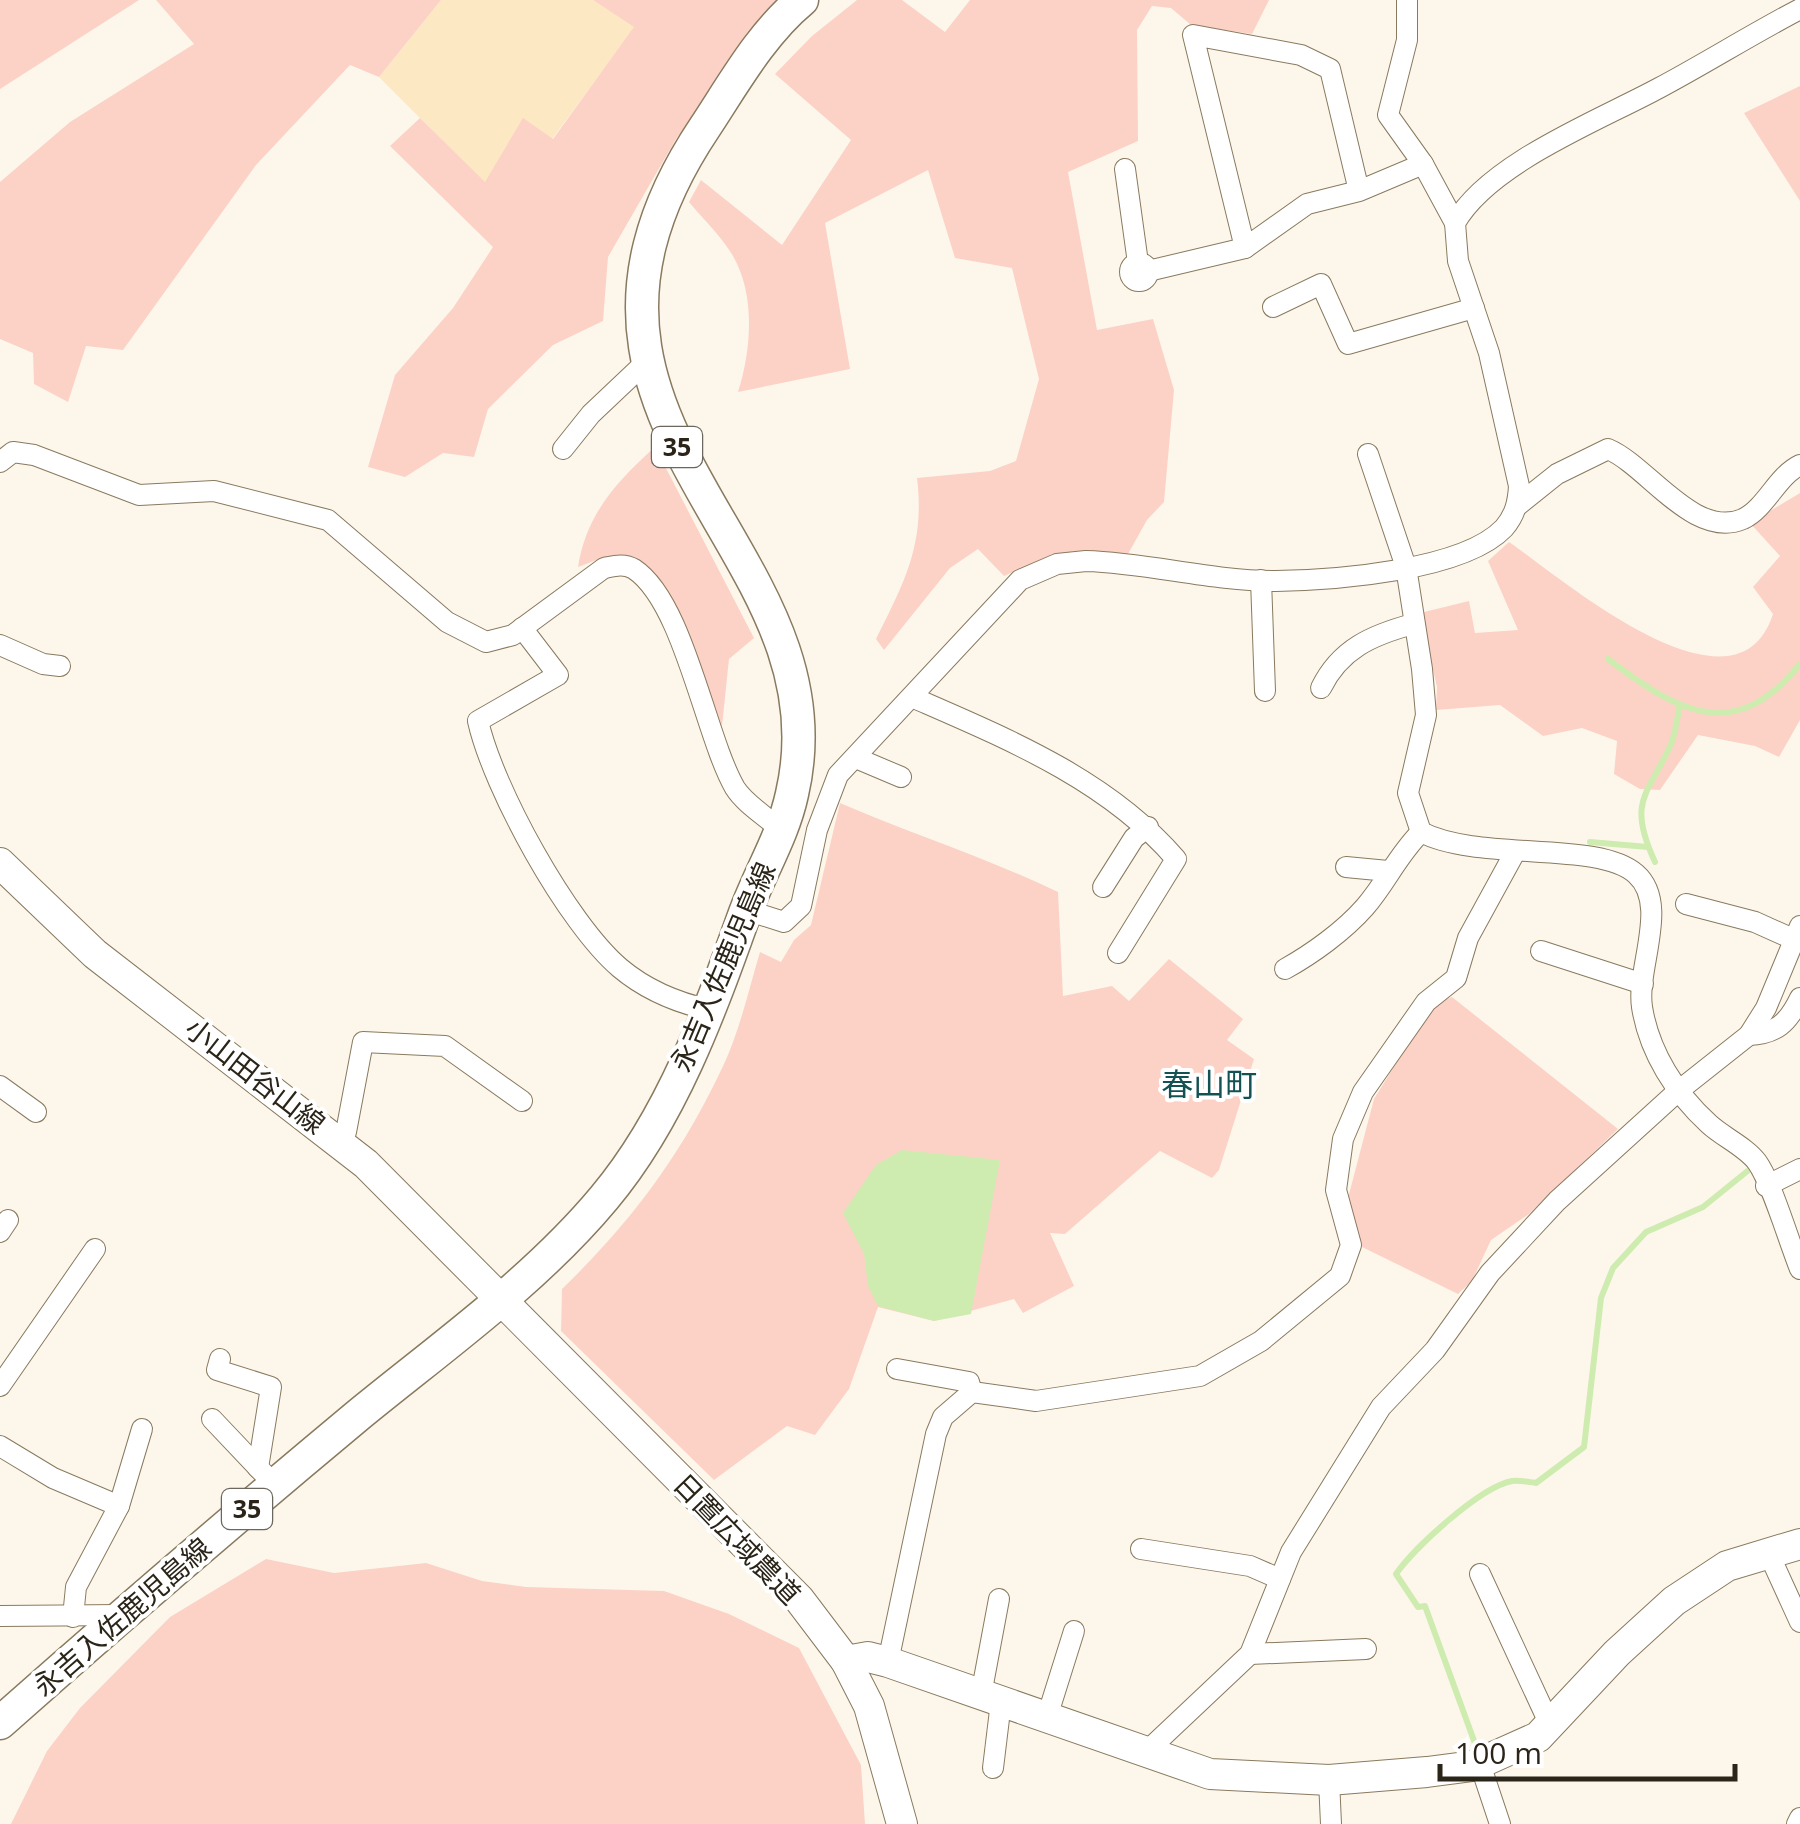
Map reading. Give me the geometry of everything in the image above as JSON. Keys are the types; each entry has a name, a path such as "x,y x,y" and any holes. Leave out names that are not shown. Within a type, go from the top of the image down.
{"main road":[{"name":"永吉入佐鹿児島線","path":"0,1723 122,1615 266,1476 499,1301 581,1223 623,1174 691,1053 746,910 782,830 798,762 800,735 790,678 764,605 682,458 646,362 642,277 651,232 688,152 756,50 802,0"}],"street":[{"path":"1407,0 1407,40 1388,115 1423,164 1455,223 1458,262 1506,420 1520,486 1518,506"},
{"path":"1455,223 1470,204 1563,134 1656,90 1800,9"},
{"path":"1245,248 1194,35 1300,54 1330,69 1359,191"},
{"path":"1124,169 1143,267 1245,248 1308,204 1359,191 1423,164"},
{"path":"1273,307 1321,284 1348,344 1474,308"},
{"path":"563,450 591,414 646,362"},
{"path":"746,910 784,922 802,906 830,792 1000,597 1020,580 1057,564 1102,562 1261,580 1339,577 1406,567 1480,546 1501,531 1518,506 1557,474 1608,449 1708,520 1730,522 1748,516 1800,465"},
{"path":"0,462 13,452 34,455 139,495 214,491 300,510 344,530 432,610 469,636 500,641 604,568 620,564 634,570 651,587 684,649 736,790 782,830"},
{"path":"1368,454 1406,567 1426,714 1408,793 1421,832"},
{"path":"1261,580 1265,691"},
{"path":"1321,688 1336,661 1350,650 1377,634 1413,624"},
{"path":"522,628 558,675 478,721 518,820 566,899 620,968 658,993 710,1010"},
{"path":"0,646 43,664 60,666"},
{"path":"914,698 1022,744 1148,827 1176,859 1118,953"},
{"path":"856,758 901,777"},
{"path":"1104,887 1134,838 1148,827"},
{"path":"1421,832 1514,854 1580,855 1616,862 1638,876 1651,903 1641,1005 1654,1049 1678,1092 1757,1162 1793,1233 1800,1269"},
{"path":"1285,968 1306,957 1366,907 1388,871 1421,832"},
{"path":"888,1662 936,1434 944,1417 972,1392 1036,1401 1200,1376 1261,1341 1340,1276 1352,1244 1336,1190 1343,1139 1363,1092 1426,1002 1456,978 1468,938 1514,854"},
{"name":"小山田谷山線","path":"0,863 95,954 366,1164 499,1301"},
{"path":"1346,867 1388,871"},
{"path":"1144,1753 1250,1654 1290,1552 1381,1408 1435,1350 1490,1273 1557,1201 1748,1035 1766,1008 1796,933 1686,904"},
{"path":"1541,951 1642,984"},
{"path":"1748,1035 1768,1034 1781,1028 1800,998"},
{"path":"333,1137 346,1132 363,1042 445,1046 522,1101"},
{"path":"0,1086 36,1112"},
{"path":"1766,1186 1800,1169"},
{"path":"0,1386 94,1249"},
{"name":"日置広域農道","path":"499,1301 799,1599 846,1662 870,1706 902,1824"},
{"path":"220,1358 218,1370 270,1387 266,1476"},
{"path":"897,1369 969,1382 972,1392"},
{"path":"212,1418 266,1476"},
{"path":"73,1617 76,1587 119,1506 142,1429"},
{"path":"0,1446 53,1478 119,1506"},
{"path":"846,1662 868,1657 888,1662 1144,1753 1230,1777 1329,1780 1480,1764 1517,1750 1551,1727 1616,1653 1674,1600 1728,1566 1800,1544"},
{"path":"1140,1550 1250,1566 1280,1580"},
{"path":"1768,1552 1800,1622"},
{"path":"1480,1574 1551,1727"},
{"path":"994,1768 991,1699 999,1599"},
{"path":"0,1616 122,1615"},
{"path":"1046,1718 1074,1631"},
{"path":"1250,1654 1366,1649"},
{"path":"1480,1764 1500,1824"},
{"path":"1329,1780 1331,1824"}],"shaded area":[{"path":"0,0 139,0 0,89"},
{"path":"156,0 441,0 379,77 350,65 256,165 123,350 86,346 68,402 34,384 33,353 0,339 0,182 70,122 194,44"},
{"path":"441,0 593,0 635,27 552,139 485,183 379,77"},
{"path":"593,0 786,0 757,27 676,139 608,257 603,321 553,345 488,409 474,457 443,453 405,477 368,467 395,375 453,308 493,247 390,146 420,118 485,182 523,118 553,139 634,27"},
{"path":"857,0 902,0 945,32 970,0 1269,0 1252,34 1191,25 1171,8 1152,6 1137,30 1138,141 1068,172 1097,330 1153,319 1174,390 1164,502 1147,520 1128,554 1055,553 1004,576 978,549 950,568 884,650 876,639 904,580 915,543 917,478 990,471 1016,461 1039,379 1012,268 955,258 928,170 825,223 850,369 738,392 748,341 745,288 729,249 689,202 701,180 782,245 851,140 775,74 812,36"},
{"path":"1800,86 1800,201 1744,113"},
{"path":"655,447 754,638 729,659 722,726 685,632 645,566 617,555 578,567 596,515 628,473"},
{"path":"1800,493 1800,720 1779,757 1755,746 1698,735 1660,790 1640,789 1614,774 1617,741 1582,728 1543,736 1500,705 1436,710 1437,687 1420,613 1469,601 1475,633 1518,630 1488,561 1509,542 1567,585 1647,635 1687,651 1723,656 1753,645 1773,614 1753,587 1780,556 1750,523"},
{"path":"840,803 1058,892 1063,996 1112,986 1129,1001 1169,959 1243,1019 1227,1040 1254,1059 1219,1170 1212,1178 1160,1151 1065,1234 1050,1233 1074,1286 1023,1313 1014,1299 934,1321 878,1307 849,1389 815,1435 787,1426 714,1480 561,1331 562,1289 633,1211 691,1127 730,1051 760,952 781,962 794,940 811,925"},
{"path":"1452,997 1618,1129 1529,1214 1491,1240 1472,1281 1458,1294 1358,1245 1348,1198 1374,1099 1432,1005"},
{"path":"902,1150 1000,1160 971,1314 934,1321 878,1306 868,1286 864,1254 843,1213 876,1165"},
{"path":"266,1559 334,1573 426,1563 482,1581 526,1587 664,1591 729,1614 799,1648 861,1765 865,1824 11,1824 47,1751 80,1708 170,1617"}],"waterway":[{"path":"1608,659 1658,694 1706,712 1729,712 1752,705 1776,689 1800,664"},
{"path":"1655,862 1642,824 1644,798 1673,739 1680,705"},
{"path":"1590,842 1648,847"},
{"path":"1477,1749 1425,1606 1418,1607 1396,1574 1432,1535 1483,1494 1512,1481 1536,1483 1584,1447 1601,1298 1613,1268 1646,1232 1703,1207 1750,1169"}],"district":[{"name":"春山町","path":"1209,1085"}]}
